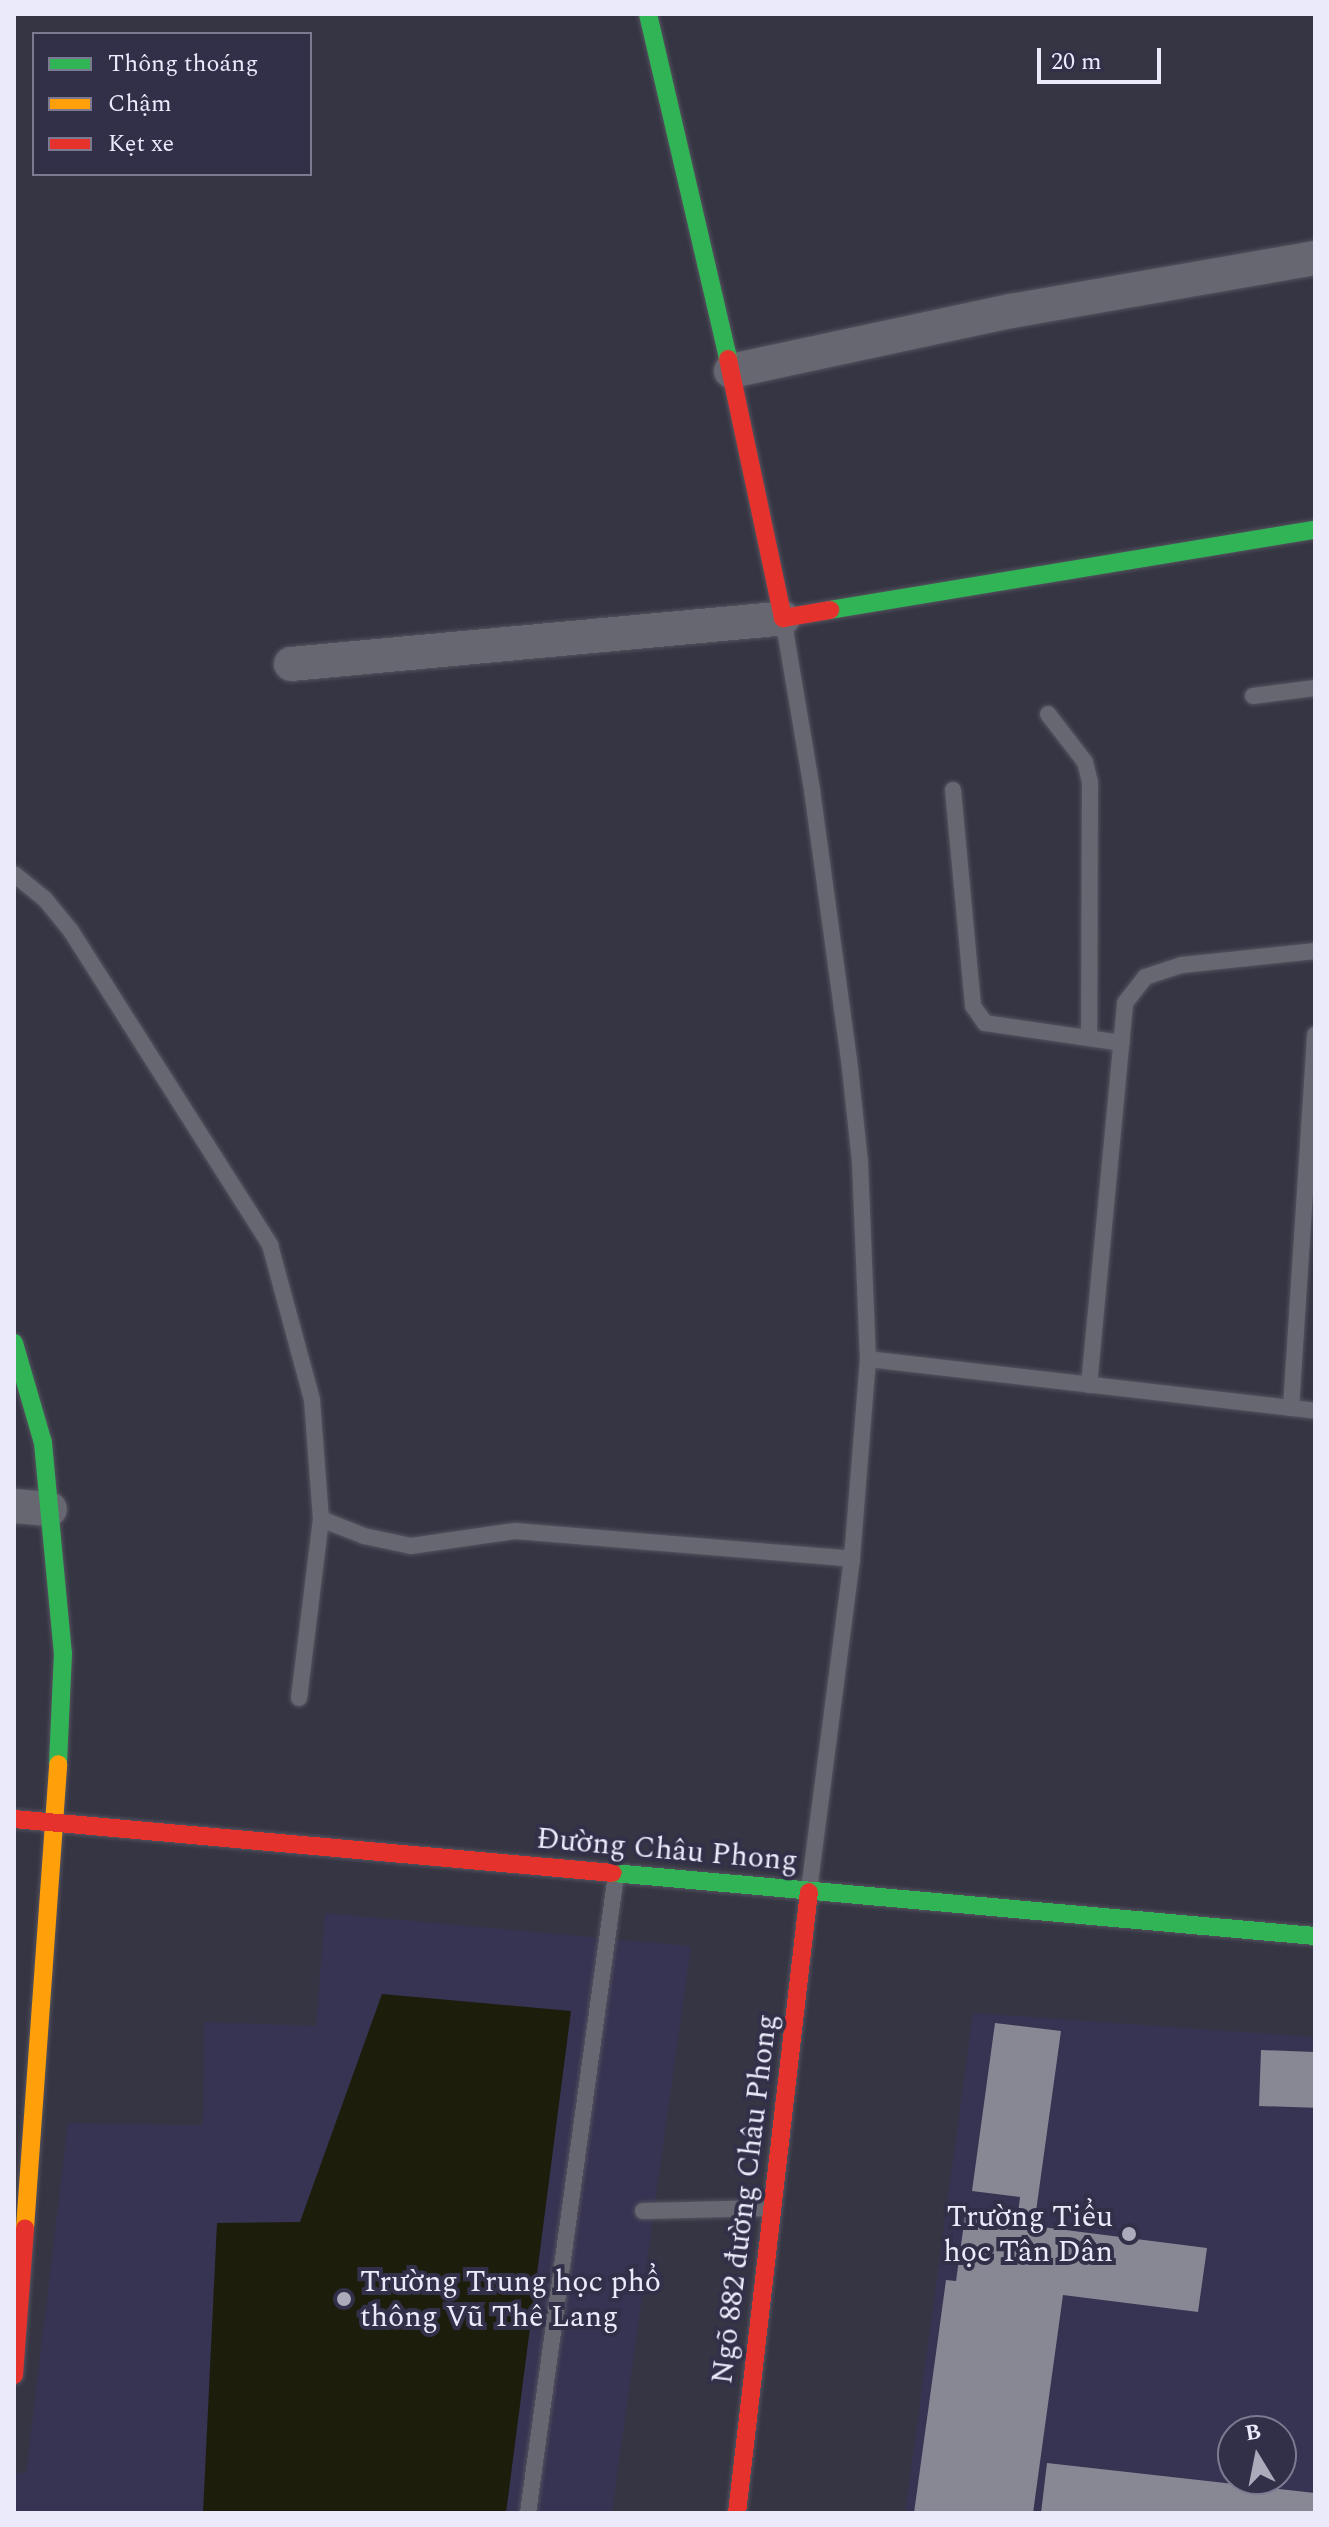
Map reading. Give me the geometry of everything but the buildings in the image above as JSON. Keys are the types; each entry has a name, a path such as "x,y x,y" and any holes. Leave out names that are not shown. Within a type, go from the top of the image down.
{"street":[{"path":"648,14 731,371 783,618"},
{"path":"731,371 1011,311 1315,258"},
{"path":"291,664 783,618 1315,530"},
{"path":"14,1343 43,1443 63,1653 56,1823 23,2130 14,2375"},
{"path":"14,1506 50,1509"},
{"name":"Đường Châu Phong","path":"14,1819 1315,1936"},
{"name":"Ngõ 882 đường Châu Phong","path":"737,2513 809,1892"}],"lane":[{"path":"783,618 812,790 849,1059 860,1162 868,1359 852,1559 809,1892"},
{"path":"1253,696 1315,688"},
{"path":"1048,714 1085,762 1090,782 1089,1038"},
{"path":"953,790 973,1006 985,1023 1122,1043"},
{"path":"14,874 44,898 71,931 270,1245 312,1400 321,1519 299,1698"},
{"path":"1089,1385 1125,1003 1145,977 1182,965 1315,951"},
{"path":"1291,1408 1315,1035"},
{"path":"868,1359 1315,1411"},
{"path":"321,1519 364,1536 411,1546 515,1531 852,1559"},
{"path":"528,2513 616,1874"},
{"path":"643,2211 772,2208"}],"shaded area":[{"name":"Trường Trung học phổ thông Vũ Thê Lang","path":"325,1913 691,1946 612,2513 14,2513 14,2473 26,2473 68,2123 203,2125 204,2022 316,2026"},
{"path":"382,1994 571,2011 506,2513 203,2513 217,2223 300,2222"},
{"name":"Trường Tiểu học Tân Dân","path":"973,2013 1315,2037 1315,2513 905,2513"}],"traffic: fast":[{"path":"648,14 728,359"},
{"path":"830,610 1315,530"},
{"path":"14,1343 43,1443 63,1653 58,1764"},
{"path":"613,1873 1315,1936"}],"traffic: slow":[{"path":"25,2228 58,1764"}],"traffic: jam":[{"path":"728,359 783,618 830,610"},
{"path":"14,1819 613,1873"},
{"path":"737,2513 809,1892"},
{"path":"14,2375 25,2228"}],"place":[{"name":"Trường Tiểu học Tân Dân","path":"1129,2234"},
{"name":"Trường Trung học phổ thông Vũ Thê Lang","path":"344,2299"}]}
